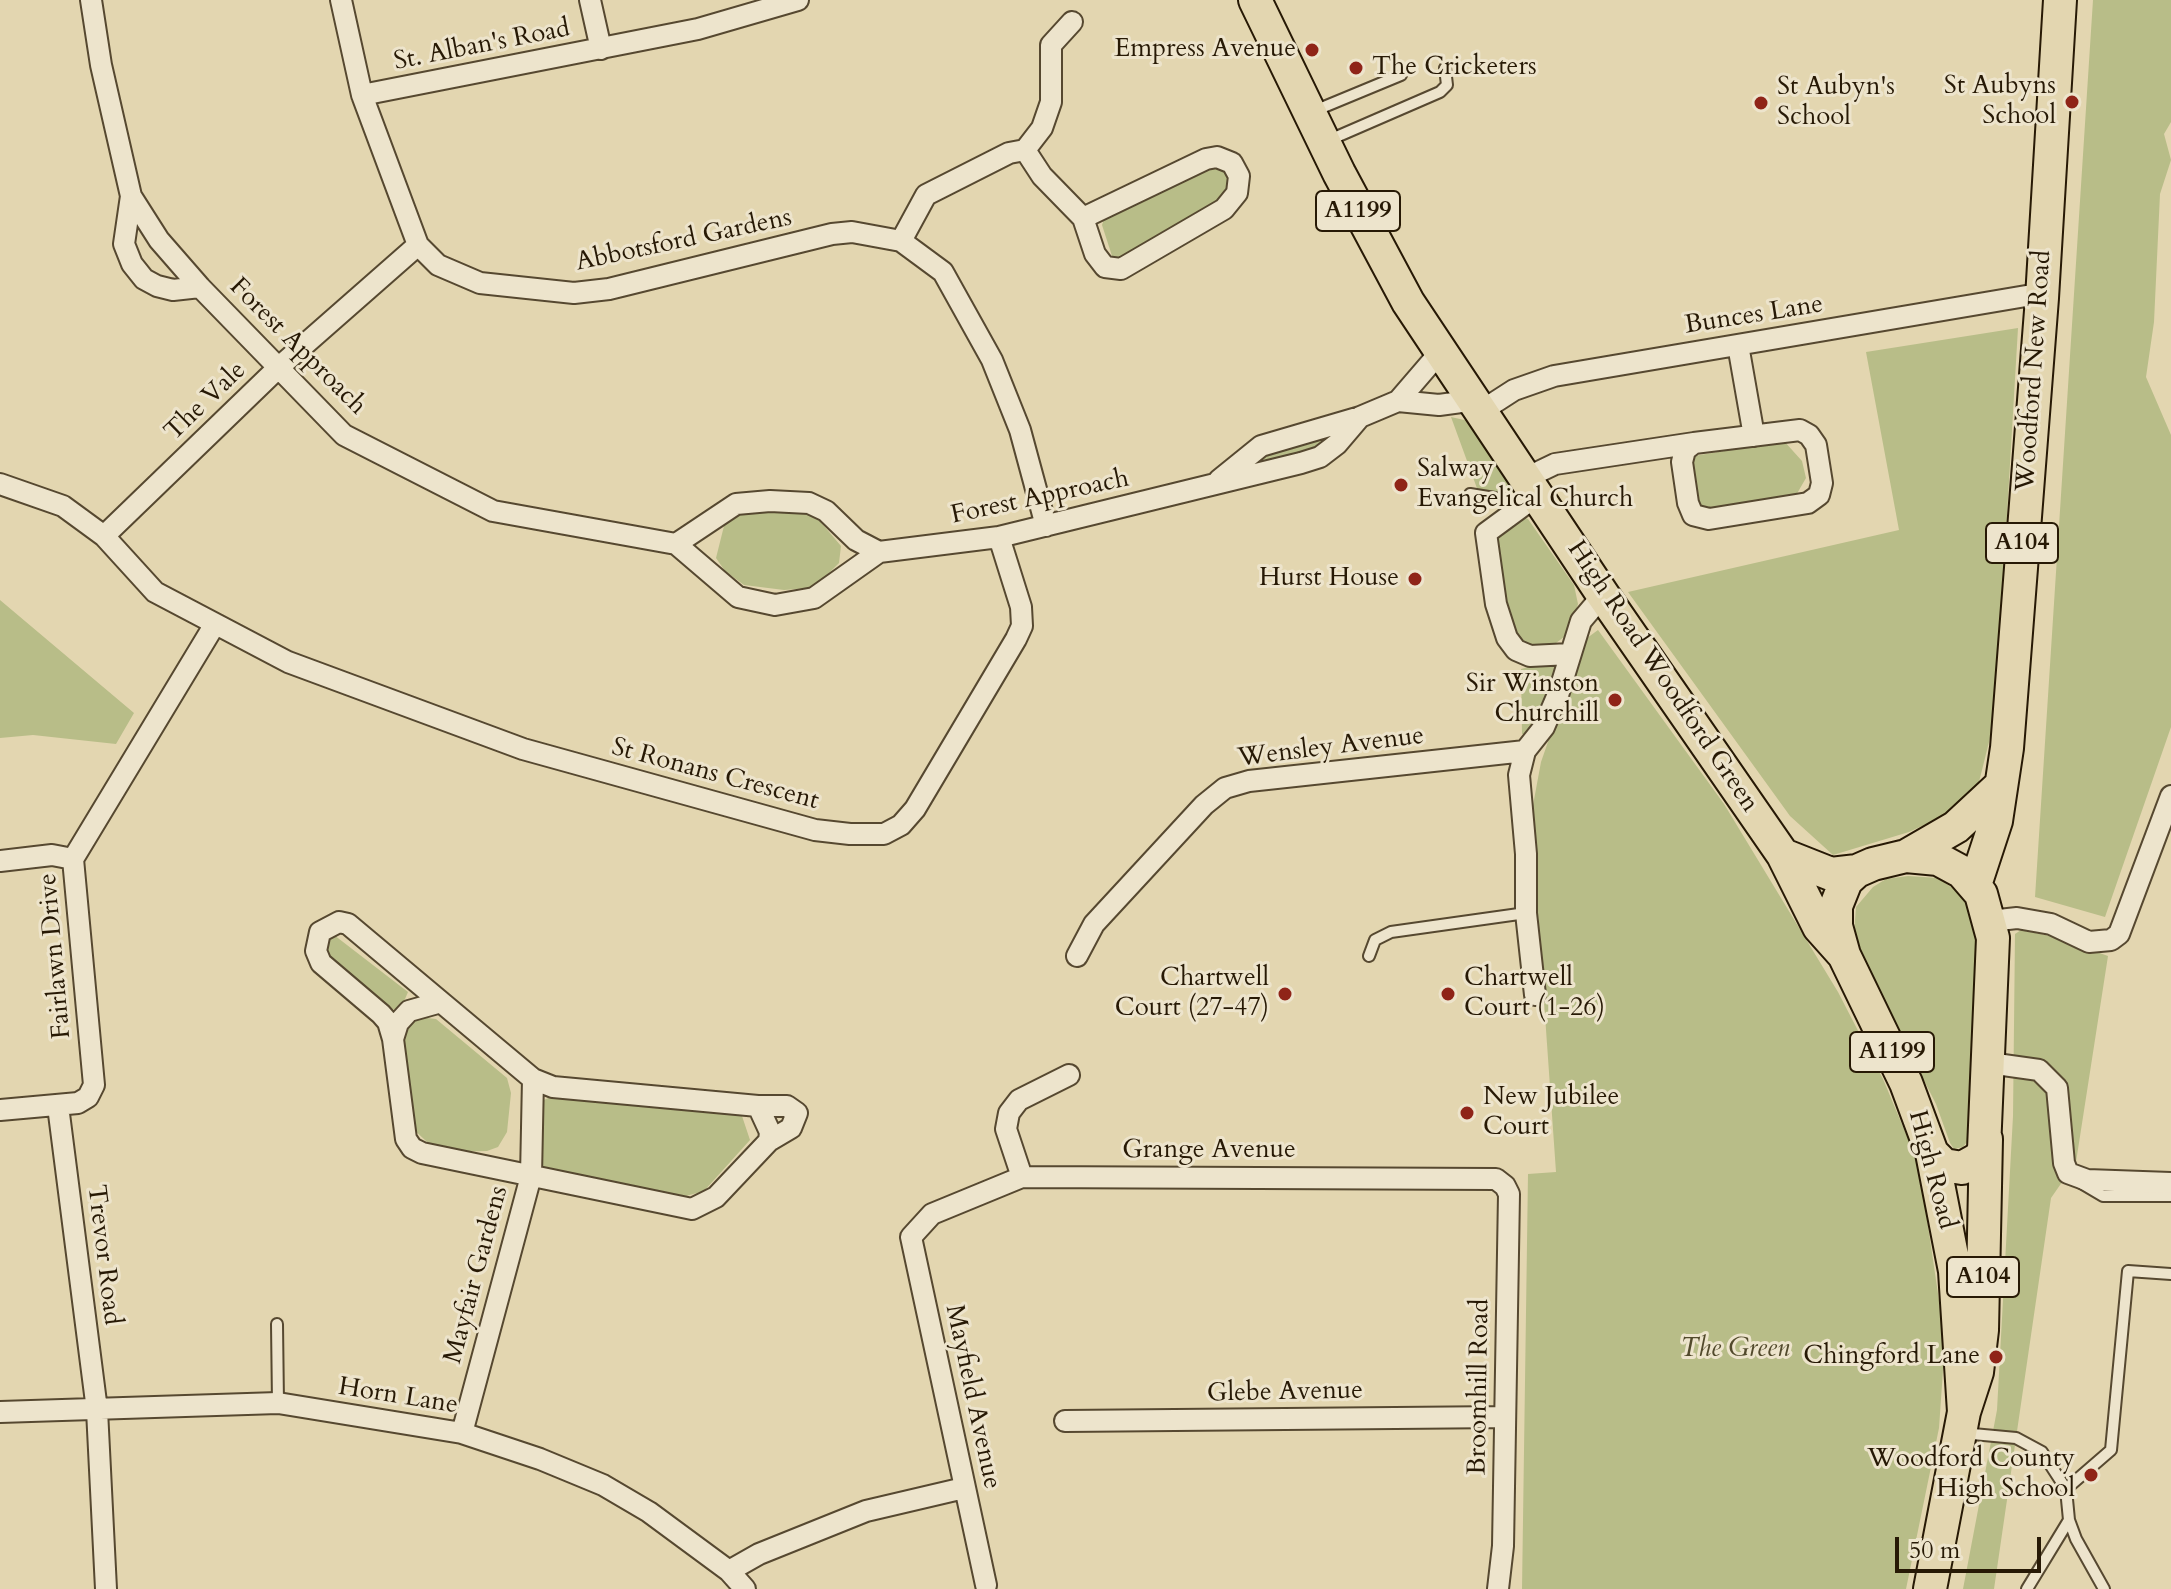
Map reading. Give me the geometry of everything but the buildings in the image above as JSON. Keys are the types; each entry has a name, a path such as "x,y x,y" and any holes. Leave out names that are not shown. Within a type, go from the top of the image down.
{"main road":[{"name":"High Road Woodford Green","path":"1255,0 1323,142 1408,302 1479,405 1528,493 1603,595 1783,855 1819,927 1844,955"},
{"name":"Woodford New Road","path":"1975,885 1996,821 1998,788 2007,748 2042,298 2060,0"},
{"path":"1783,855 1831,874 1857,871 1906,856 1956,827 1998,788"},
{"path":"1906,856 1951,864 1975,885"},
{"path":"1844,955 1838,941 1836,906 1846,881 1857,871"},
{"name":"A104","path":"1975,885 1990,921 1994,957 1986,1139"},
{"name":"High Road","path":"1844,955 1906,1083 1932,1153 1955,1271 1962,1422"},
{"path":"1932,1153 1944,1165 1962,1168 1980,1158 1986,1139"},
{"name":"High Road","path":"1962,1422 1977,1372 1982,1330 1986,1139"},
{"name":"A104","path":"1930,1589 1962,1422"}],"street":[{"name":"Forest Approach","path":"91,0 101,65 131,196 159,240 200,287 344,435 493,511 676,544 726,590 753,601 775,605 824,593 862,561 879,552 999,537 1212,485 1232,483 1320,457 1360,417"},
{"path":"341,0 362,95 418,245"},
{"path":"590,0 601,49"},
{"name":"St. Alban's Road","path":"362,95 698,29 798,0"},
{"path":"901,241 926,195 1009,153 1025,150 1048,115 1051,45 1072,22"},
{"path":"1025,150 1042,176 1083,218 1095,254 1105,267 1121,269 1224,209 1237,193 1239,176 1232,163 1217,157 1206,159 1083,218"},
{"name":"Forest Approach","path":"131,196 124,244 132,264 144,279 157,286 173,290 200,287"},
{"name":"Abbotsford Gardens","path":"418,245 438,265 480,283 574,293 609,289 832,234 852,232 901,241 943,272 992,360 1020,430 1046,526"},
{"name":"The Vale","path":"104,536 278,368 418,245"},
{"name":"Bunces Lane","path":"1479,405 1541,379 2026,296 2042,298"},
{"path":"1738,345 1754,436"},
{"name":"Forest Approach","path":"1212,485 1261,446 1360,417 1398,401 1441,351"},
{"name":"Forest Approach","path":"1398,401 1479,405"},
{"path":"1570,654 1530,656 1516,650 1507,638 1496,604 1486,533 1555,464 1694,443 1800,430 1809,435 1816,445 1822,483 1819,495 1808,503 1709,519 1693,515 1688,503 1682,462 1685,450 1694,443"},
{"name":"St Ronans Crescent","path":"0,484 63,506 104,536 155,592 288,662 523,749 815,830 884,834 901,825 915,809 1022,626 1021,607 999,537"},
{"path":"676,544 736,504 770,501 809,503 826,511 856,540 879,552"},
{"path":"1535,995 1526,913 1526,854 1519,775 1525,751 1544,727 1581,621 1603,595"},
{"name":"Fairlawn Drive","path":"58,1106 78,1103 88,1097 94,1085 73,859 215,624"},
{"name":"Wensley Avenue","path":"1077,956 1094,924 1204,805 1225,788 1249,781 1525,751"},
{"path":"1990,921 2017,918 2051,924 2089,942 2111,940 2119,934 2164,838 2171,796"},
{"path":"0,861 52,855 73,859"},
{"name":"Mayfair Gardens","path":"339,922 348,924 441,1002 533,1079 553,1087 787,1106 797,1113 791,1128 769,1141 716,1197 692,1209 449,1161 412,1148 406,1139 388,1022 321,963 316,951 320,932 339,922"},
{"path":"393,1039 398,1023 409,1011 441,1002"},
{"path":"1989,1063 2039,1070 2057,1088 2064,1163 2068,1173 2087,1180 2171,1183"},
{"path":"1022,1177 1006,1129 1009,1113 1019,1100 1069,1075"},
{"name":"Mayfair Gardens","path":"462,1433 531,1176 533,1079"},
{"path":"0,1110 58,1106"},
{"name":"Trevor Road","path":"58,1106 97,1410 106,1589"},
{"path":"758,1106 770,1132 769,1141"},
{"name":"Grange Avenue","path":"921,1223 932,1214 1022,1177 1496,1179 1505,1186"},
{"name":"Broomhill Road","path":"1498,1589 1503,1546 1509,1194 1505,1186"},
{"name":"Mayfield Avenue","path":"921,1223 911,1237 986,1585"},
{"name":"Horn Lane","path":"0,1412 278,1403 462,1433 540,1459 603,1485 649,1512 729,1571 745,1589"},
{"name":"Glebe Avenue","path":"1065,1421 1505,1417"},
{"path":"729,1571 759,1554 866,1511 964,1488"}],"lane":[{"path":"1323,142 1440,92 1447,85 1445,68"},
{"path":"1310,113 1401,75"},
{"path":"1470,494 1507,500 1528,493"},
{"path":"1369,956 1375,940 1391,932 1526,913"},
{"path":"2075,1175 2086,1189 2103,1196 2171,1196"},
{"path":"2066,1489 2111,1450 2128,1271 2171,1274"},
{"path":"277,1324 278,1403"},
{"path":"1962,1422 2030,1444 2051,1461 2066,1489 2069,1520 2086,1560 2104,1589"},
{"path":"2027,1589 2069,1520"}],"green space":[{"path":"2093,0 2171,0 2171,122 2164,134 2171,160 2160,194 2154,322 2146,377 2171,435 2171,727 2105,917 2035,897"},
{"path":"1216,165 1234,173 1231,196 1121,261 1112,256 1102,225 1106,213"},
{"path":"2018,328 1995,718 1979,782 1956,810 1909,832 1833,855 1790,816 1628,592 1899,530 1866,352"},
{"path":"1451,417 1473,422 1514,493 1478,491"},
{"path":"1319,438 1325,440 1326,446 1262,464 1259,458 1265,452"},
{"path":"1784,441 1802,461 1806,478 1795,497 1700,511 1685,468 1694,456"},
{"path":"789,509 813,513 841,546 839,563 823,579 809,588 784,590 744,585 725,571 716,558 725,522 742,510"},
{"path":"1519,515 1528,519 1574,585 1578,604 1568,634 1552,646 1525,646 1513,635 1496,538"},
{"path":"0,600 134,713 116,744 33,735 0,738"},
{"name":"The Green","path":"1598,630 1724,804 1838,992 1883,1079 1919,1165 1945,1341 1939,1428 1906,1589 1522,1589 1528,1174 1556,1172 1531,816 1541,762 1583,641"},
{"path":"1554,660 1561,668 1530,734 1522,734 1521,669"},
{"path":"1908,876 1938,878 1961,894 1974,913 1981,947 1970,1138 1963,1147 1954,1149 1936,1104 1859,953 1854,934 1856,907 1873,887 1886,879"},
{"path":"2021,930 2055,937 2108,956 2076,1162 2051,1198 1994,1589 1963,1589 1997,1410 2013,1116 2015,934"},
{"path":"334,935 408,992 402,1006 387,1012 325,960 321,940"},
{"path":"419,1017 436,1019 507,1078 511,1093 507,1132 498,1147 487,1151 445,1152 426,1141 409,1125 399,1055 407,1024"},
{"path":"552,1096 742,1116 750,1140 704,1191 686,1196 551,1172 540,1168 539,1114 544,1100"}],"place":[{"name":"Empress Avenue","path":"1312,50"},
{"name":"The Cricketers","path":"1356,68"},
{"name":"St Aubyns School","path":"2072,102"},
{"name":"St Aubyn's School","path":"1761,103"},
{"name":"Salway Evangelical Church","path":"1401,485"},
{"name":"Hurst House","path":"1415,579"},
{"name":"Sir Winston Churchill","path":"1615,700"},
{"name":"Chartwell Court (27-47)","path":"1285,994"},
{"name":"Chartwell Court (1-26)","path":"1448,994"},
{"name":"New Jubilee Court","path":"1467,1113"},
{"name":"Chingford Lane","path":"1996,1357"},
{"name":"Woodford County High School","path":"2091,1475"}]}
